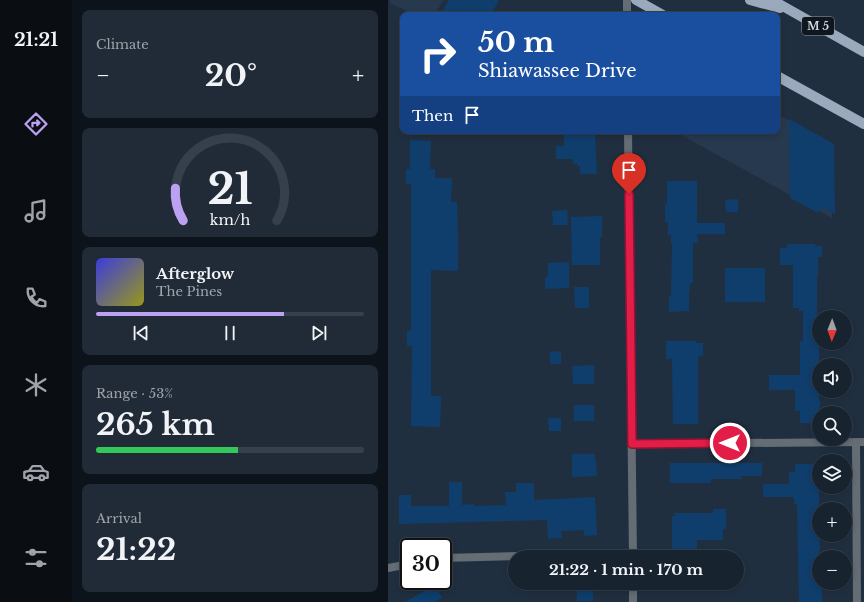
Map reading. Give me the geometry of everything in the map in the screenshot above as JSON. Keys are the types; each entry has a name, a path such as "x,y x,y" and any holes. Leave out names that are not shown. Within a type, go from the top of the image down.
{"main road":[{"path":"636,0 658,12"},
{"path":"750,0 792,11"},
{"name":"M 5","path":"772,0 864,52"},
{"path":"780,78 864,124"}],"street":[{"path":"627,0 627,12"},
{"path":"628,134 633,550"},
{"path":"632,444 860,442 857,602"},
{"path":"452,558 508,557"},
{"path":"388,568 400,566"},
{"path":"633,590 633,602"}],"shaded area":[{"path":"390,0 443,0 437,12 409,12 390,3"},
{"path":"780,116 833,145 832,218 679,134 780,134"}],"building":[{"path":"449,0 499,0 493,12 442,12"},
{"path":"789,119 834,144 835,214 821,207 818,213 790,198"},
{"path":"564,134 595,134 597,174 580,174 580,167 577,166 577,163 573,164 573,159 556,159 556,146 564,146"},
{"path":"410,140 431,141 430,169 435,169 435,178 452,178 451,202 457,202 458,271 431,270 431,396 441,396 440,427 411,426 412,346 407,346 407,331 411,331 411,184 406,184 406,169 410,169"},
{"path":"667,181 697,181 697,223 725,223 725,234 697,234 698,243 693,243 693,283 690,283 689,290 689,311 669,312 669,296 671,296 672,244 671,235 668,235 668,222 665,222"},
{"path":"738,199 738,212 726,212 725,200"},
{"path":"567,210 568,225 553,225 552,211"},
{"path":"602,216 600,265 572,265 571,217"},
{"path":"787,244 815,244 815,246 822,246 822,257 818,257 817,310 812,310 812,350 819,350 819,358 812,358 812,398 819,398 820,406 812,406 812,423 800,423 800,411 795,411 795,390 769,390 769,375 800,375 800,341 803,341 803,311 799,311 799,308 793,308 793,265 780,265 780,248 787,248"},
{"path":"569,262 569,288 545,289 545,277 548,277 548,263"},
{"path":"725,268 765,268 765,302 725,302"},
{"path":"574,287 589,287 589,308 575,308"},
{"path":"666,341 696,341 696,343 703,343 703,356 698,356 698,424 673,424 672,359 666,359"},
{"path":"561,351 561,364 550,364 550,352"},
{"path":"594,365 594,384 573,384 572,366"},
{"path":"574,405 594,405 594,421 574,421"},
{"path":"548,418 561,418 561,431 549,431"},
{"path":"572,454 595,454 597,476 572,477"},
{"path":"670,463 762,463 762,476 741,476 741,479 711,479 711,483 670,483"},
{"path":"795,464 812,464 812,494 819,494 819,502 812,502 812,542 820,542 820,550 812,550 812,590 822,590 822,602 799,602 797,504 794,504 794,497 763,497 763,484 789,484 789,472 795,472"},
{"path":"449,482 462,482 462,505 506,505 505,492 516,492 516,483 534,483 534,500 595,497 597,535 584,536 584,530 561,531 562,538 548,539 547,520 399,524 399,495 411,495 411,506 449,506"},
{"path":"713,509 726,509 726,529 723,529 723,540 697,540 697,550 672,550 672,516 675,516 675,513 713,513"},
{"path":"426,590 438,590 442,598 435,602 405,602"},
{"path":"577,590 593,590 593,601 577,601"}],"route":[{"path":"629,194 632,444 730,443"}]}
